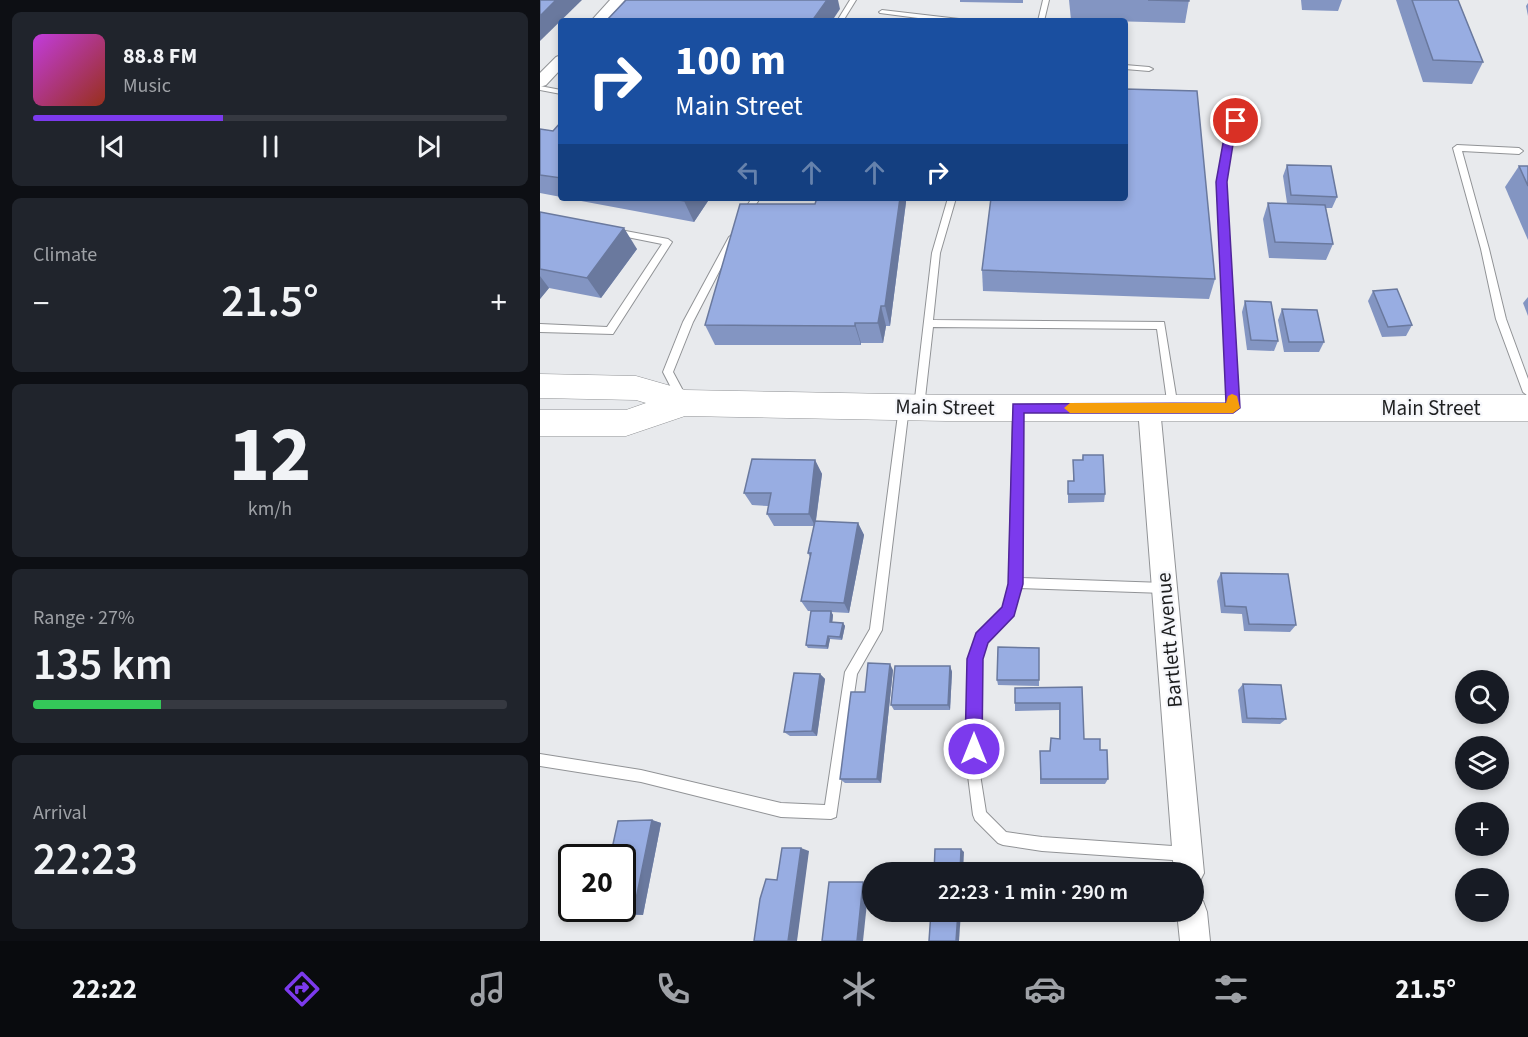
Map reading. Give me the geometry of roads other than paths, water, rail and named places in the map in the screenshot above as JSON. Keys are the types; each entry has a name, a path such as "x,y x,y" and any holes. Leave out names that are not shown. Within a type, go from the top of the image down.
{"main road":[{"name":"Main Street","path":"540,386 636,388 685,403 1018,408 1528,408"},
{"name":"Main Street","path":"540,423 626,423 685,403"}],"street":[{"path":"601,18 618,0"},
{"path":"540,82 558,63"},
{"name":"Bartlett Avenue","path":"1161,408 1164,588 1188,862"},
{"path":"1193,922 1195,941"}],"lane":[{"path":"842,18 853,0"},
{"path":"1042,18 1046,0"},
{"path":"882,12 933,18"},
{"path":"1128,67 1149,69"},
{"path":"540,88 558,91"},
{"path":"1233,408 1221,182 1230,132 1236,121"},
{"path":"1519,151 1457,148 1485,249 1501,319 1528,392"},
{"path":"685,403 668,372 688,322 754,201"},
{"path":"540,760 641,776 781,810 831,812 851,672 876,630 912,407 929,323 936,253 951,201"},
{"path":"540,328 610,331 668,242 610,231"},
{"path":"929,323 1161,325 1161,408"},
{"path":"1018,408 1015,584 1008,610 982,638 975,659 973,768 980,816 1003,838 1173,862"},
{"path":"1015,584 1164,588"}]}
